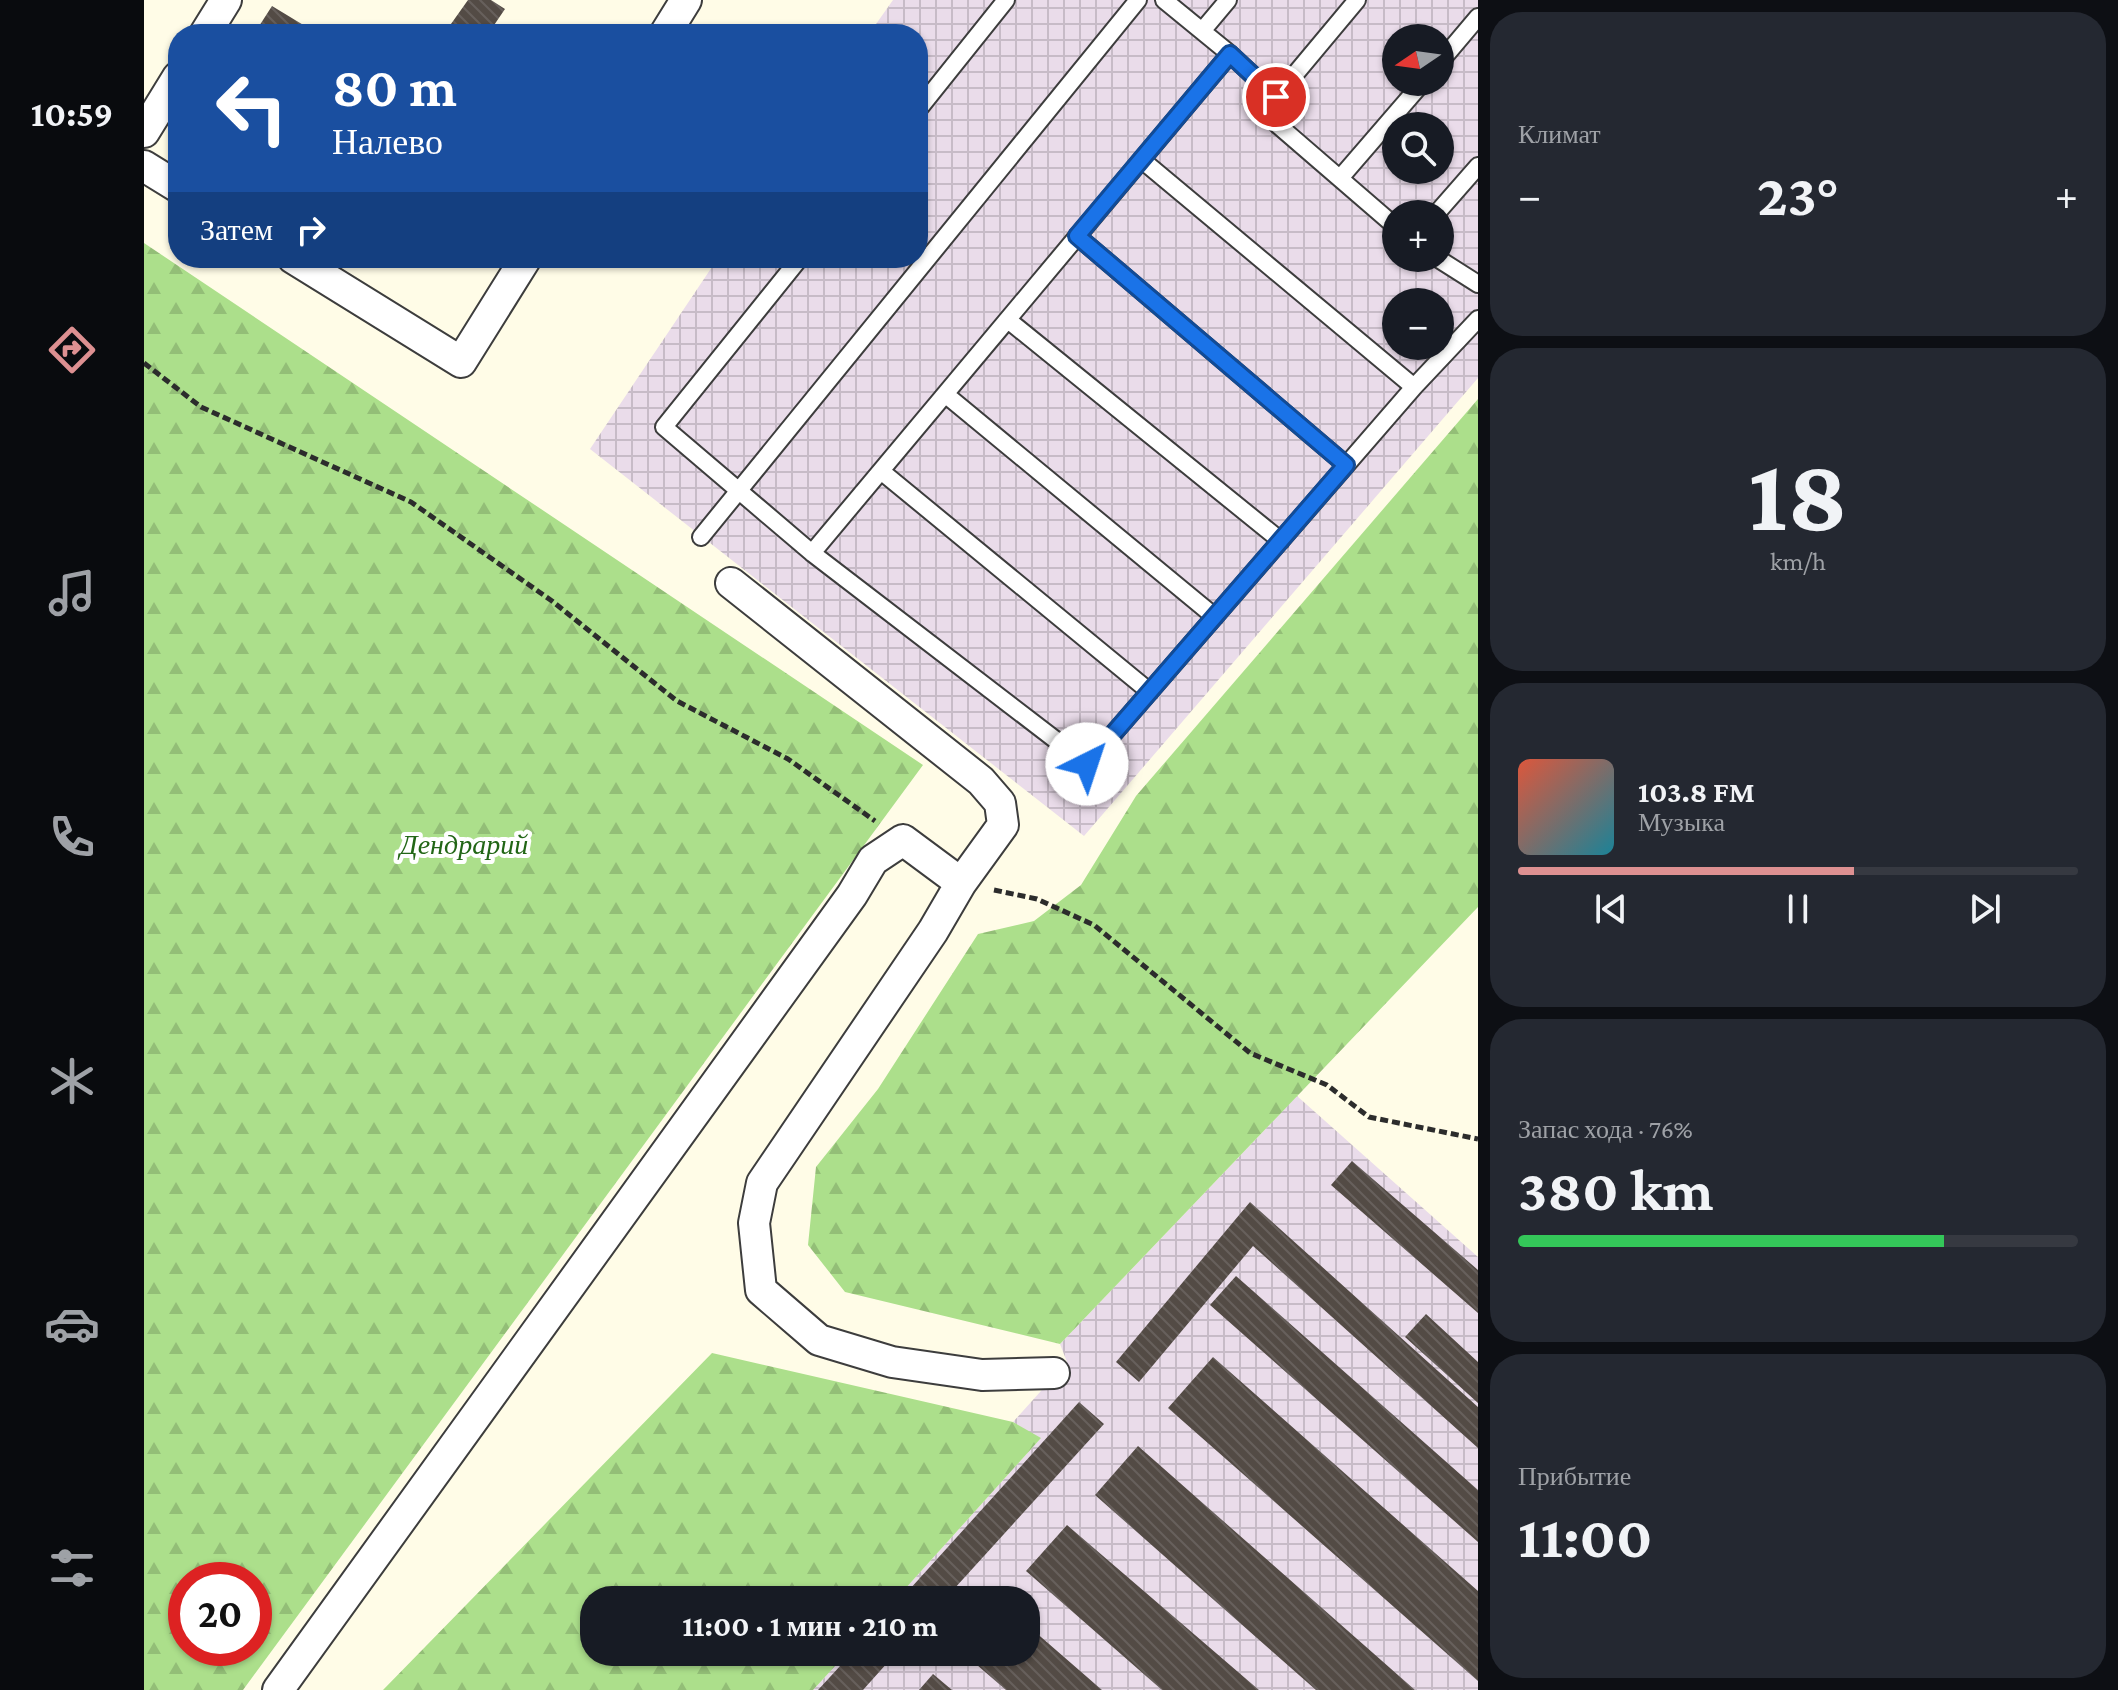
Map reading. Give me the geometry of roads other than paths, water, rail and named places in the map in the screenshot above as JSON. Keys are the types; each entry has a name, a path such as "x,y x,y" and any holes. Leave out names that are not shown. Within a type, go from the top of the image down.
{"street":[{"path":"211,24 226,0"},
{"path":"671,24 686,0"},
{"path":"144,132 168,93"},
{"path":"144,166 168,181"},
{"path":"309,268 461,362 520,268"},
{"path":"731,583 981,781 1000,803 1003,825 961,883 933,931 762,1183 754,1223 761,1290 819,1340 892,1362 982,1375 1054,1373"},
{"path":"278,1690 833,920 873,860 903,840 961,883"}],"lane":[{"path":"928,98 1006,0"},
{"path":"928,260 1138,0"},
{"path":"1164,0 1276,97"},
{"path":"1202,31 1228,0"},
{"path":"1357,0 1264,113 1382,214"},
{"path":"1454,45 1478,17"},
{"path":"812,553 1230,54"},
{"path":"1341,177 1411,96"},
{"path":"1142,160 1414,387"},
{"path":"1448,200 1478,166"},
{"path":"1077,236 1346,465"},
{"path":"792,268 664,427 812,553 1087,764 1414,387 1478,319"},
{"path":"701,537 921,268"},
{"path":"1454,269 1478,284"},
{"path":"1008,320 1281,541"},
{"path":"945,394 1215,617"},
{"path":"881,471 1150,692"}],"park label":[{"name":"Дендрарий","path":"464,844"}]}
